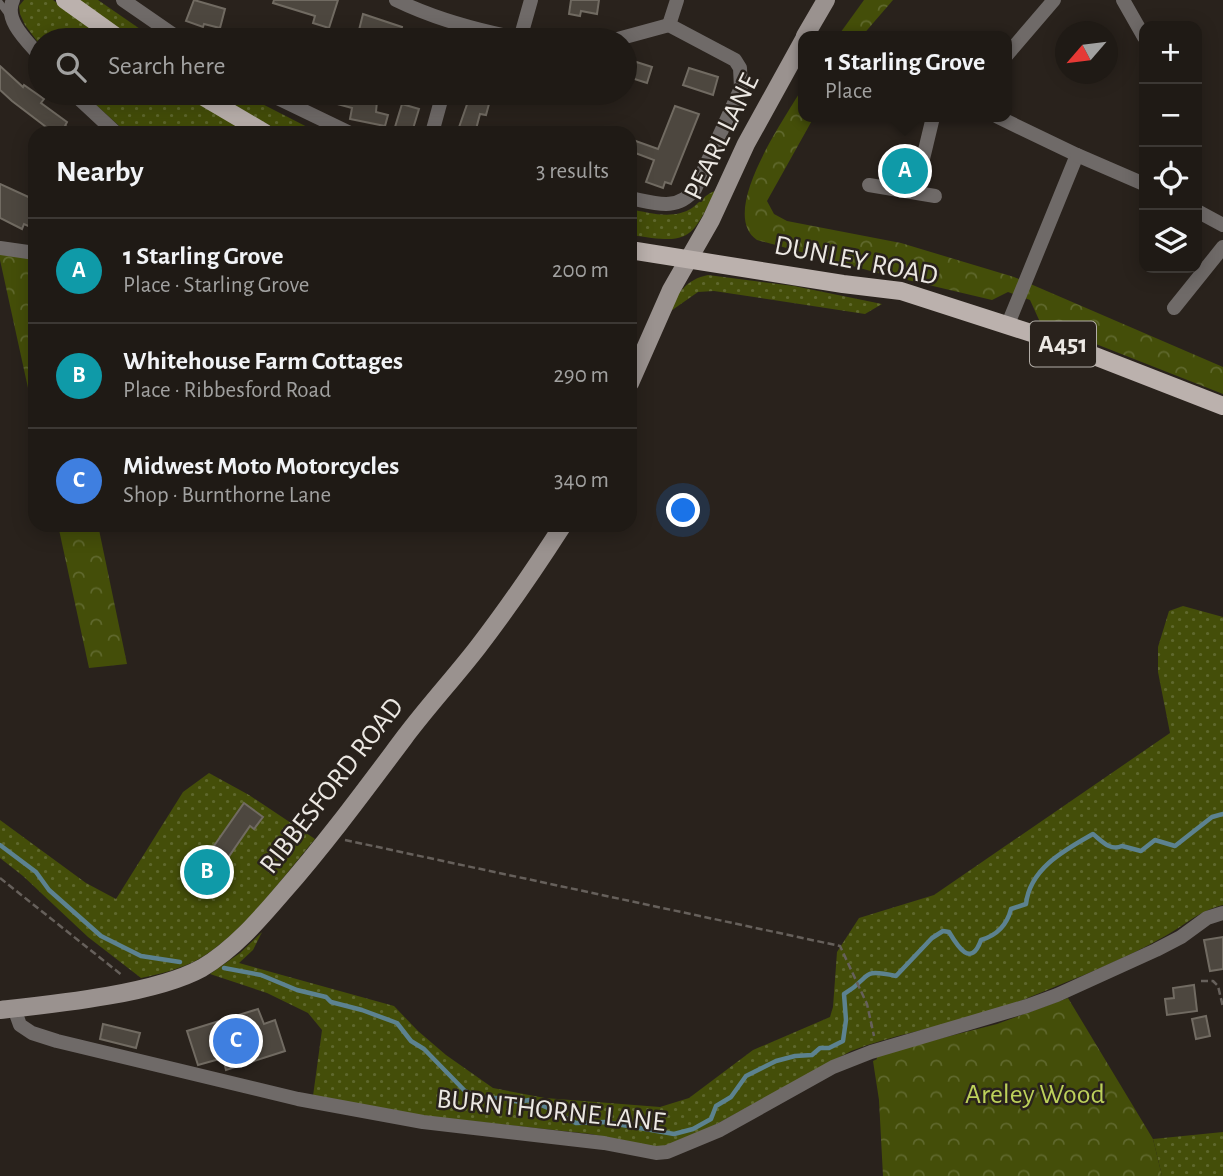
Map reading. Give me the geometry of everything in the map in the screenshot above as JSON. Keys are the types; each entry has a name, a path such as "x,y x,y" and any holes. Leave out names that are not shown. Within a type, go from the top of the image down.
{"main road":[{"path":"65,0 104,28"},
{"name":"PEARL LANE","path":"808,31 826,0"},
{"name":"PEARL LANE","path":"689,259 798,48"},
{"path":"217,105 253,126"},
{"name":"DUNLEY ROAD","path":"637,251 901,291 1007,324 1223,406"},
{"path":"637,367 671,290 689,259"},
{"name":"RIBBESFORD ROAD","path":"7,1009 134,989 190,973 227,951 261,917 332,835 416,721 525,585 559,532"}],"street":[{"path":"13,0 9,9 11,17 28,40"},
{"path":"124,0 164,28"},
{"path":"396,0 418,10 477,28"},
{"path":"526,28 531,0"},
{"path":"668,25 677,0"},
{"path":"1123,0 1139,28"},
{"path":"1012,48 1049,2"},
{"path":"460,28 461,24"},
{"path":"637,34 668,25 735,60 741,77 736,103 695,189 688,198 670,204 637,199"},
{"path":"86,105 108,126"},
{"path":"292,105 336,126"},
{"path":"434,126 440,105"},
{"path":"915,192 931,122"},
{"path":"1007,122 1077,155 1139,179"},
{"path":"1007,324 1077,155"},
{"path":"869,185 935,196"},
{"path":"1202,214 1223,225"},
{"path":"1174,307 1223,247"},
{"path":"0,248 28,252"},
{"name":"BURNTHORNE LANE","path":"7,1009 20,1026 33,1033 240,1086 423,1122 578,1140 656,1153 678,1149 699,1140 832,1067 870,1052 1056,995 1163,946 1207,918 1223,913"}],"lane":[{"path":"0,3 11,17"}],"path":[{"path":"332,835 839,946 873,1024 875,1042 870,1052"},
{"path":"0,878 125,978 134,989"},
{"path":"1201,981 1213,981 1218,986 1223,1007"}],"green space":[{"path":"24,0 53,0 92,28 28,29 19,6"},
{"path":"77,0 98,0 139,28 117,28"},
{"path":"864,0 893,0 866,31 842,31"},
{"path":"798,95 798,122 811,122 767,201 774,214 787,221 901,243 1014,277 1223,367 1223,394 1040,322 1030,300 1008,292 992,300 757,240 747,227 745,209 749,188 770,141"},
{"path":"96,105 203,105 239,126 119,126"},
{"path":"234,105 264,105 305,126 271,126"},
{"path":"715,191 699,221 684,236 664,239 637,236 637,210 677,214 692,208"},
{"path":"0,254 28,257 28,388"},
{"path":"708,275 794,286 882,304 865,314 714,291 698,292 668,313 683,288"},
{"path":"60,532 99,532 127,664 89,668"},
{"path":"1183,606 1223,617 1223,905 1201,914 1117,961 1008,1006 851,1051 702,1132 670,1146 656,1147 591,1134 415,1115 313,1096 322,1030 308,1013 267,993 210,974 240,953 262,932 253,950 239,963 394,1006 446,1055 493,1088 545,1098 660,1107 689,1098 753,1050 830,1017 837,952 859,918 934,895 1170,733 1158,672 1158,647 1169,611"},
{"path":"209,773 249,795 315,839 246,921 214,949 184,966 141,978 88,937 0,858 0,820 86,883 116,899 183,792"},
{"name":"Areley Wood","path":"1068,998 1153,1139 1162,1176 883,1176 879,1100 873,1061 877,1059 876,1055 997,1024"},
{"path":"1223,1132 1223,1176 1162,1176 1153,1139"}],"building":[{"path":"194,0 225,9 220,28 204,24 203,27 186,21"},
{"path":"274,0 338,0 329,28 313,23 315,16 273,3"},
{"path":"571,0 599,0 597,14 581,11 580,16 569,14"},
{"path":"363,14 402,27 402,28 360,28"},
{"path":"637,62 652,67 647,83 637,80"},
{"path":"0,66 23,87 24,85 28,88 28,105 44,105 67,122 65,126 45,126 0,90"},
{"path":"689,68 718,77 713,95 683,85"},
{"path":"341,105 377,105 376,112 388,115 385,126 350,119 352,108"},
{"path":"402,105 419,109 414,126 395,126"},
{"path":"467,105 489,105 486,115 480,114 477,126 459,126"},
{"path":"675,106 699,114 671,184 665,182 663,188 646,182 654,160 637,154 637,142 658,149"},
{"path":"0,184 28,197 28,226 24,224 22,229 0,218"},
{"path":"244,803 263,817 254,829 250,826 203,894 188,883"},
{"path":"1223,937 1223,969 1210,971 1204,940"},
{"path":"1194,985 1197,1011 1167,1015 1165,999 1174,998 1173,988"},
{"path":"258,1009 264,1024 275,1020 285,1051 226,1070 223,1058 198,1065 187,1031"},
{"path":"1206,1016 1210,1036 1196,1039 1192,1019"},
{"path":"103,1024 140,1033 136,1048 100,1039"}],"waterway":[{"path":"224,968 261,975 297,990 326,997 331,1002 397,1023 411,1041 424,1049 465,1091 482,1098 506,1098 519,1102 529,1100 576,1123 605,1122 674,1134 693,1129 711,1119 716,1106 731,1097 746,1076 776,1061 812,1055 820,1048 829,1048 843,1041 846,1020 844,994 870,974 896,976 932,938 943,931 949,932 965,952 973,953 981,940 1001,929 1011,909 1026,904 1034,880 1050,861 1082,840 1093,834 1110,847 1122,846 1141,851 1155,840 1175,846 1212,817 1223,814"},
{"path":"0,845 36,872 49,890 101,936 141,956 180,962"}],"place":[{"name":"1 Starling Grove","path":"905,171"},
{"name":"Whitehouse Farm Cottages","path":"207,872"},
{"name":"Midwest Moto Motorcycles","path":"236,1041"}]}
